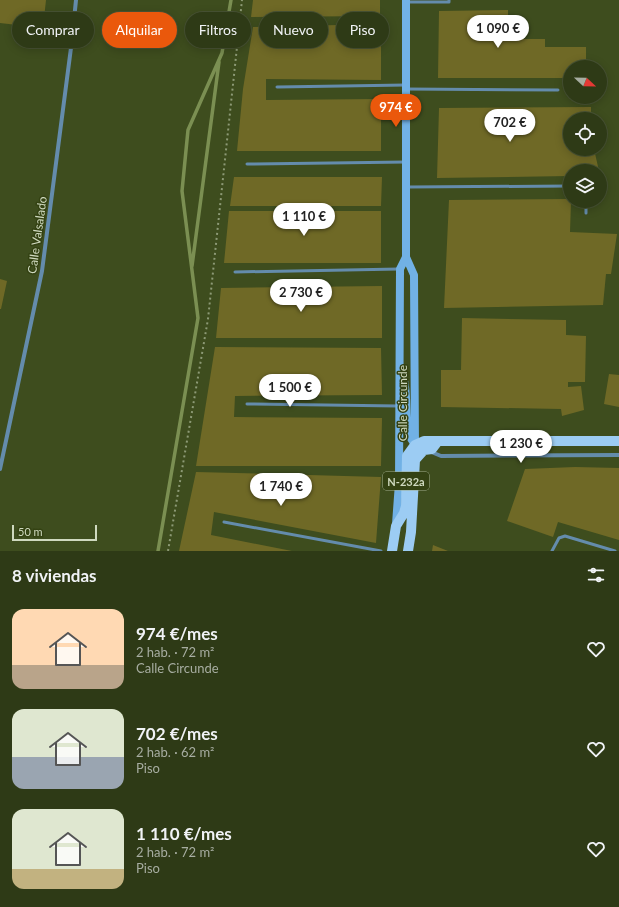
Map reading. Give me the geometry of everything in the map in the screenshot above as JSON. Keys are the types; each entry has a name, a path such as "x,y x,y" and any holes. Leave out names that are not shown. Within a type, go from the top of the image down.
{"main road":[{"name":"Calle Circunde","path":"406,1 406,257 414,275 415,431 420,450"},
{"name":"Calle Circunde","path":"392,551 396,526 399,483 400,269 406,257"},
{"path":"400,368 406,390 408,435 420,450 438,441 619,441"},
{"name":"N-232a","path":"396,526 404,513 406,506 407,456 420,450"},
{"name":"N-232a","path":"408,551 420,450"}],"street":[{"name":"Calle Valsalado","path":"0,469 42,271 76,0"},
{"path":"420,450 441,456 619,456"}],"lane":[{"path":"406,1 449,2 449,0"},
{"path":"277,87 406,87 558,90"},
{"path":"247,164 406,162"},
{"path":"406,187 563,186"},
{"path":"586,208 586,213"},
{"path":"235,272 400,269"},
{"path":"246,404 400,406"},
{"path":"224,522 380,551"},
{"path":"552,551 559,538 565,536 615,551"}],"path":[{"path":"168,551 208,319 242,0"}],"building":[{"path":"0,0 46,0 45,12 12,12 12,24 0,23"},
{"path":"253,0 380,0 380,12 336,12 336,16 328,16 328,12 259,12 259,17 251,17"},
{"path":"508,10 508,26 520,26 520,39 545,39 545,47 586,47 586,60 563,60 563,78 438,78 439,11"},
{"path":"328,25 336,25 336,48 381,48 381,80 266,79 266,100 381,99 381,151 237,151 243,89 250,48 251,48 253,27 259,27 259,48 328,48"},
{"path":"591,107 591,112 563,112 563,156 596,156 597,164 563,164 563,176 437,178 439,108"},
{"path":"234,177 382,177 381,206 230,206"},
{"path":"563,199 563,208 571,208 570,232 617,234 611,274 606,274 603,305 444,308 449,200"},
{"path":"229,211 381,211 381,263 224,263"},
{"path":"0,279 7,281 1,309 0,309"},
{"path":"382,286 382,338 216,338 221,288"},
{"path":"462,318 566,320 566,335 586,336 585,382 568,382 568,387 581,386 584,410 562,416 561,409 441,407 441,370 461,370"},
{"path":"215,347 381,348 382,395 235,396 234,417 382,418 381,466 196,466"},
{"path":"609,374 619,375 619,407 604,404"},
{"path":"575,467 619,468 619,540 558,522 553,537 507,521 525,469"},
{"path":"196,472 381,477 376,543 214,512 211,535 292,551 179,551"},
{"path":"433,545 448,551 432,551"}],"waterway":[{"path":"158,551 198,318 182,191 188,130 222,53 231,0"},
{"path":"192,266 219,62"}]}
